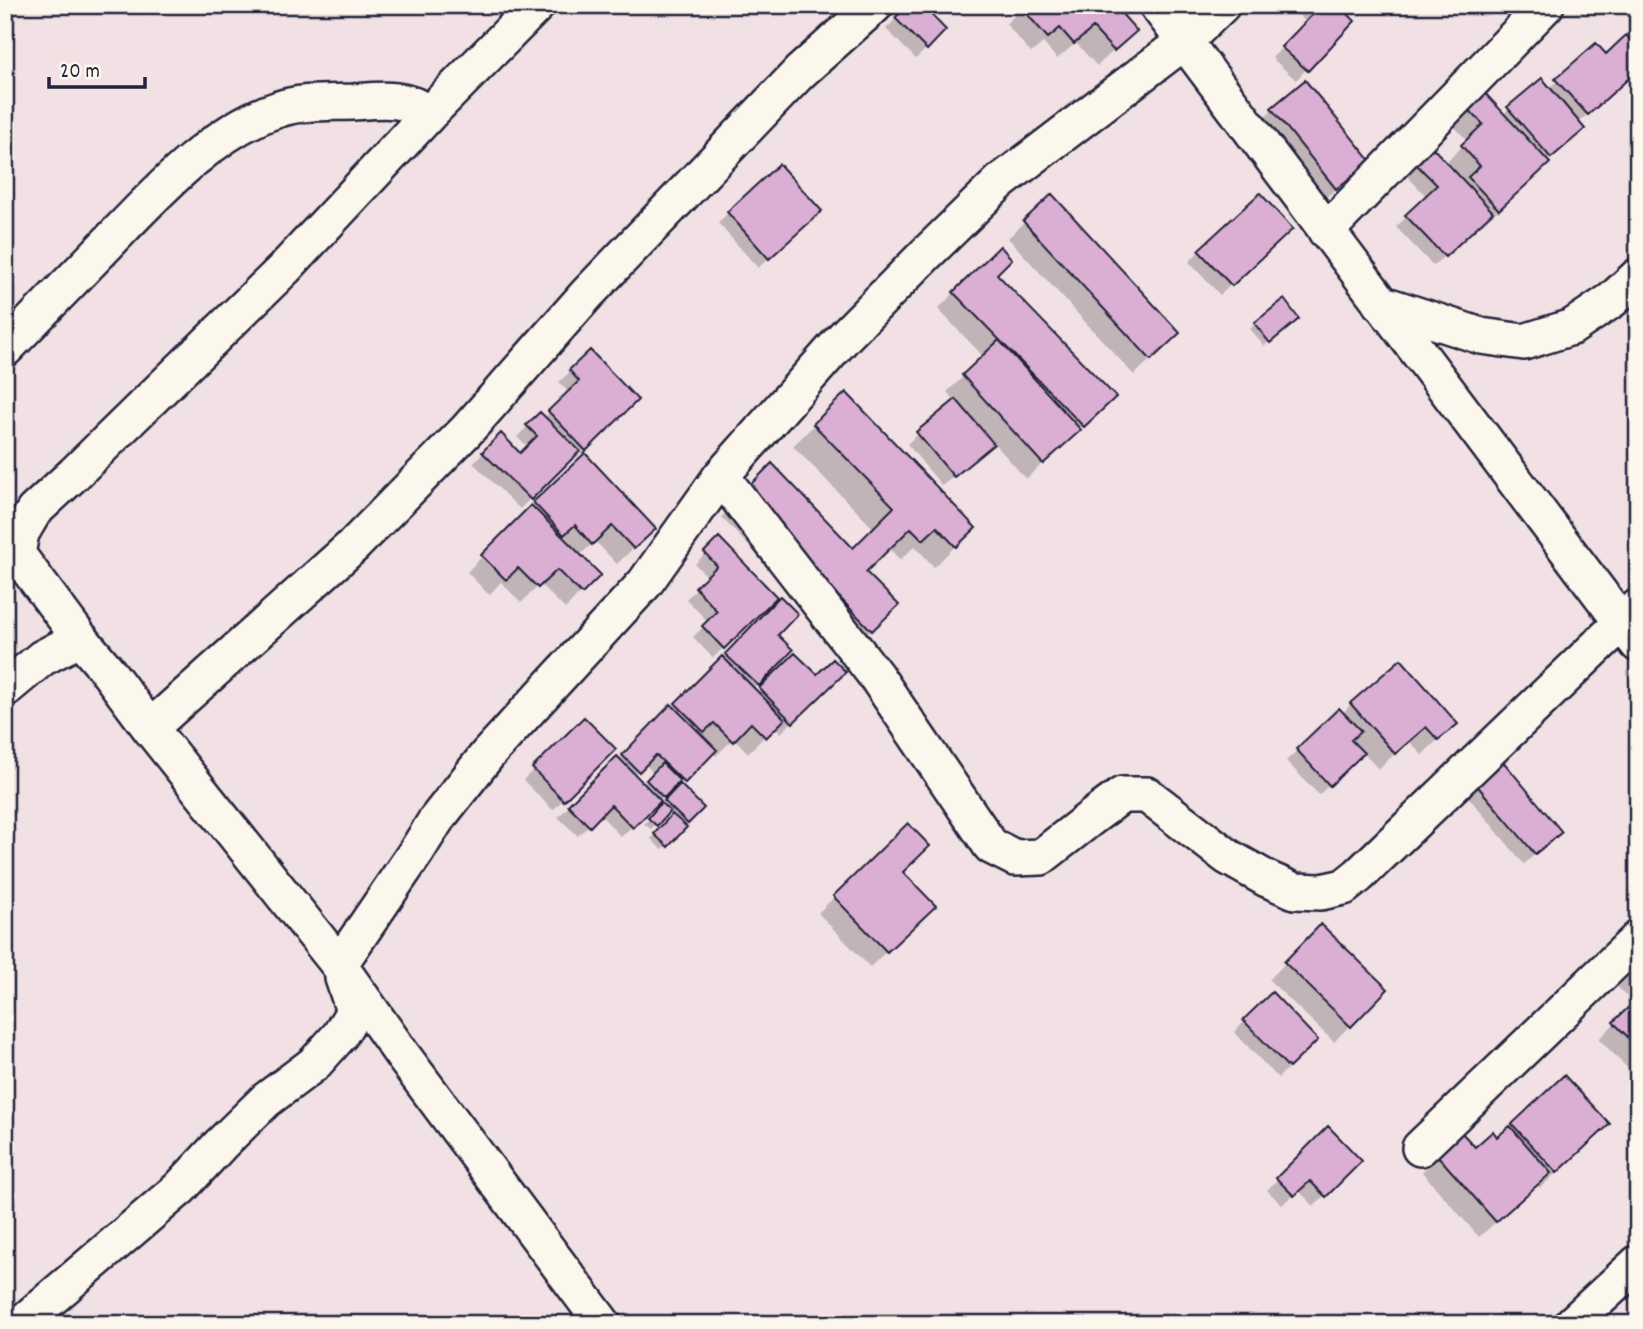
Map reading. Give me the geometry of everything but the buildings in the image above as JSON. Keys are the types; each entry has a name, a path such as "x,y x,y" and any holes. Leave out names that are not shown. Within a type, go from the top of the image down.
{"street":[{"path":"537,5 429,114 284,269 34,511 20,533 17,554 150,728 338,965 603,1324"},
{"path":"150,728 354,545 467,429 587,294 800,72 876,5"},
{"path":"721,476 876,676 991,846 1015,858 1041,857 1122,795 1147,795 1228,857 1268,879 1295,891 1321,892 1343,887 1632,625 1380,303 1157,5"},
{"path":"338,965 436,820 488,754 645,583 721,476 845,336 1000,182 1185,41 1222,5"},
{"path":"1326,231 1546,5"},
{"path":"5,349 167,182 243,124 280,108 307,104 383,100 419,106 429,114"},
{"path":"1380,303 1481,336 1524,342 1572,327 1612,300 1638,276"},
{"path":"5,689 41,657 79,637"},
{"path":"1420,1147 1638,939"},
{"path":"33,1318 180,1188 266,1100 314,1064 340,1035 354,1011 338,965"},
{"path":"1572,1324 1638,1263"}]}
